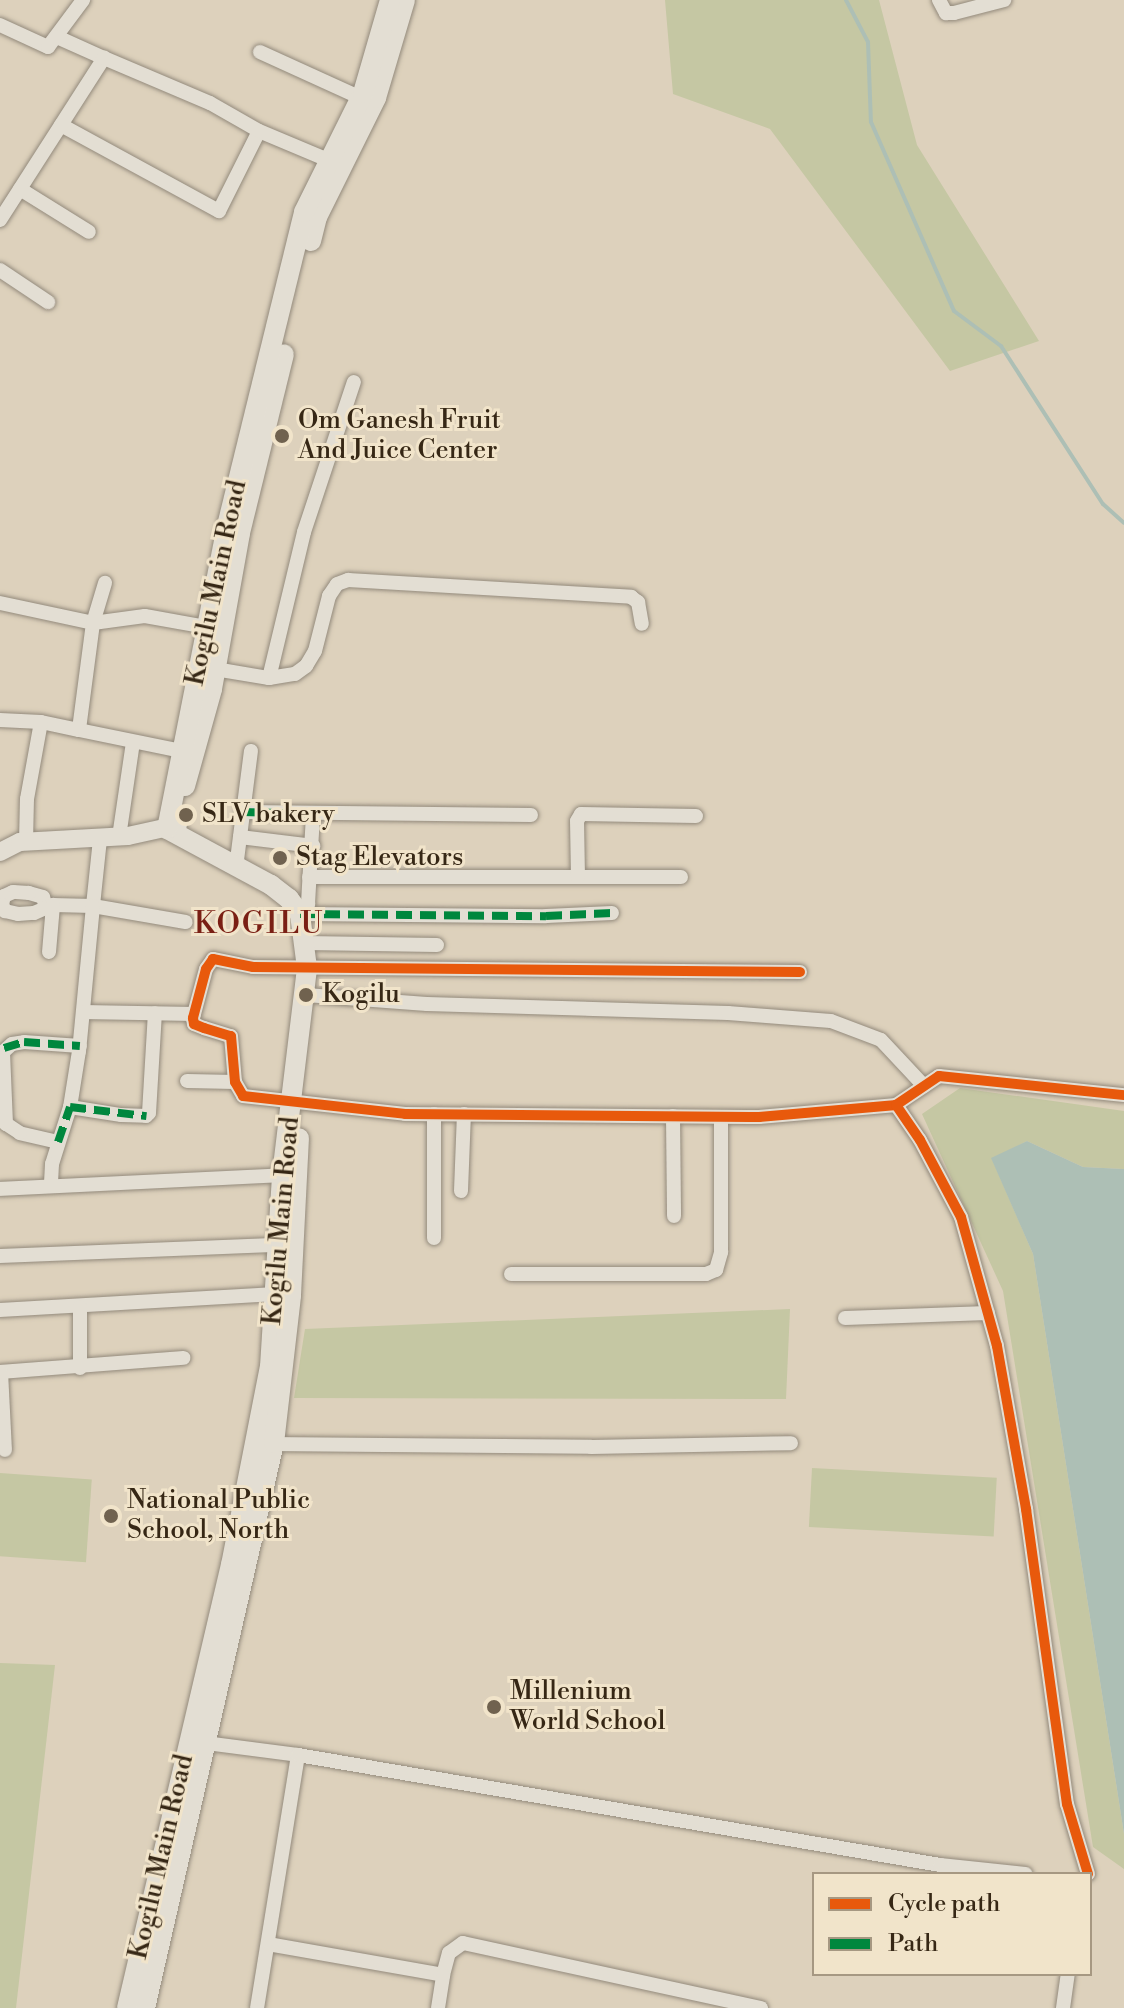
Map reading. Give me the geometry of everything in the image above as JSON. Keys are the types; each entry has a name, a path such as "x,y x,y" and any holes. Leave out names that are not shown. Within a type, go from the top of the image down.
{"main road":[{"name":"Kogilu Main Road","path":"172,827 181,751 215,669 240,533 317,217 361,98 390,0"},
{"name":"Kogilu Main Road","path":"172,827 177,816 199,709 207,627 226,530 304,212 376,98 405,0"},
{"path":"172,827 284,888 302,911"},
{"path":"172,827 271,885 302,911"},
{"name":"Kogilu Main Road","path":"145,2008 206,1743 291,1295 297,1101 310,968 302,911"},
{"name":"Kogilu Main Road","path":"127,2008 231,1565 264,1444 282,1175 297,1101"}],"street":[{"path":"0,25 44,47 52,45 83,0"},
{"path":"939,0 946,13 954,13 1004,0"},
{"path":"57,37 210,103 259,131 337,164"},
{"path":"260,52 361,98"},
{"path":"0,220 104,58"},
{"path":"61,125 219,211 259,131"},
{"path":"20,189 89,232"},
{"path":"0,270 48,302"},
{"path":"269,678 304,532 354,382"},
{"path":"215,669 269,678 295,674 306,666 315,651 329,596 337,584 348,580 631,597 638,602 642,624"},
{"path":"79,730 93,623 105,583"},
{"path":"0,603 93,623 145,616 207,627"},
{"path":"0,720 41,722 181,751"},
{"path":"26,842 27,799 41,722"},
{"path":"51,1186 58,1142 70,1107 80,1046 93,906 133,742"},
{"path":"237,860 251,751"},
{"path":"243,812 531,815"},
{"path":"302,911 308,904 313,814"},
{"path":"578,877 577,821 581,814 696,816"},
{"path":"0,852 26,842 109,838 172,827"},
{"path":"240,837 313,846"},
{"path":"309,877 681,877"},
{"path":"49,952 50,907 93,906 186,922"},
{"path":"302,911 546,916 612,913"},
{"path":"308,943 437,945"},
{"path":"800,972 253,967 213,959 206,969 194,1024 231,1036 235,1082 243,1096 434,1114 759,1117 896,1105 939,1076 1124,1095"},
{"path":"309,995 441,1005 728,1013 831,1021 881,1040 924,1086"},
{"path":"83,1012 194,1014"},
{"path":"70,1107 121,1115 149,1113 155,1013"},
{"path":"58,1142 20,1133 6,1124 3,1052 12,1044 24,1042 80,1046"},
{"path":"187,1081 235,1082"},
{"path":"896,1105 920,1140 961,1217 988,1313 1026,1509 1067,1804 1087,1872"},
{"path":"434,1114 434,1238"},
{"path":"461,1191 464,1114"},
{"path":"673,1116 674,1216"},
{"path":"511,1274 706,1274 716,1270 721,1252 721,1117"},
{"path":"0,1189 282,1175"},
{"path":"0,1256 279,1245"},
{"path":"0,1310 276,1294"},
{"path":"80,1307 80,1368"},
{"path":"845,1318 988,1313"},
{"path":"5,1450 1,1372 183,1358"},
{"path":"264,1444 591,1447 791,1443"},
{"path":"206,1743 298,1755 927,1863 1008,1872"},
{"path":"257,2008 298,1755"},
{"path":"438,2008 449,1953 463,1943 761,2008"},
{"path":"268,1944 443,1975"},
{"path":"1063,2008 1068,1976"}],"green space":[{"path":"665,0 879,0 917,145 1039,341 950,371 770,129 673,94"},
{"path":"960,1088 1124,1111 1124,1169 1083,1167 1027,1141 992,1159 1033,1254 1124,1834 1124,1869 1093,1847 1003,1291 922,1114"},
{"path":"790,1309 786,1399 294,1398 305,1329"},
{"path":"812,1468 997,1478 994,1537 809,1527"},
{"path":"0,1473 92,1479 86,1562 0,1556"},
{"path":"0,1663 55,1665 16,2008 0,2008"}],"shaded area":[{"path":"1027,1141 1083,1167 1124,1169 1124,1834 1033,1254 991,1158"}],"waterway":[{"path":"846,0 868,42 871,122 954,311 1001,346 1103,504 1124,523"}],"marked path":[{"path":"243,812 313,814"},
{"path":"300,914 546,916 612,913"},
{"path":"4,1048 24,1042 80,1046"},
{"path":"58,1142 70,1107 146,1116"}],"cycle path":[{"path":"800,972 253,967 213,959 206,969 193,1018 194,1024 231,1036 235,1082 243,1096 405,1114 759,1117 896,1105 939,1076 1124,1095"},
{"path":"896,1105 920,1140 961,1217 997,1346 1026,1509 1067,1804 1087,1872"}],"place":[{"name":"Om Ganesh Fruit And Juice Center","path":"282,436"},
{"name":"SLV bakery","path":"186,815"},
{"name":"Stag Elevators","path":"280,858"},
{"name":"Kogilu","path":"306,995"},
{"name":"National Public School, North","path":"111,1516"},
{"name":"Millenium World School","path":"494,1707"}],"district":[{"name":"KOGILU","path":"259,924"}]}
